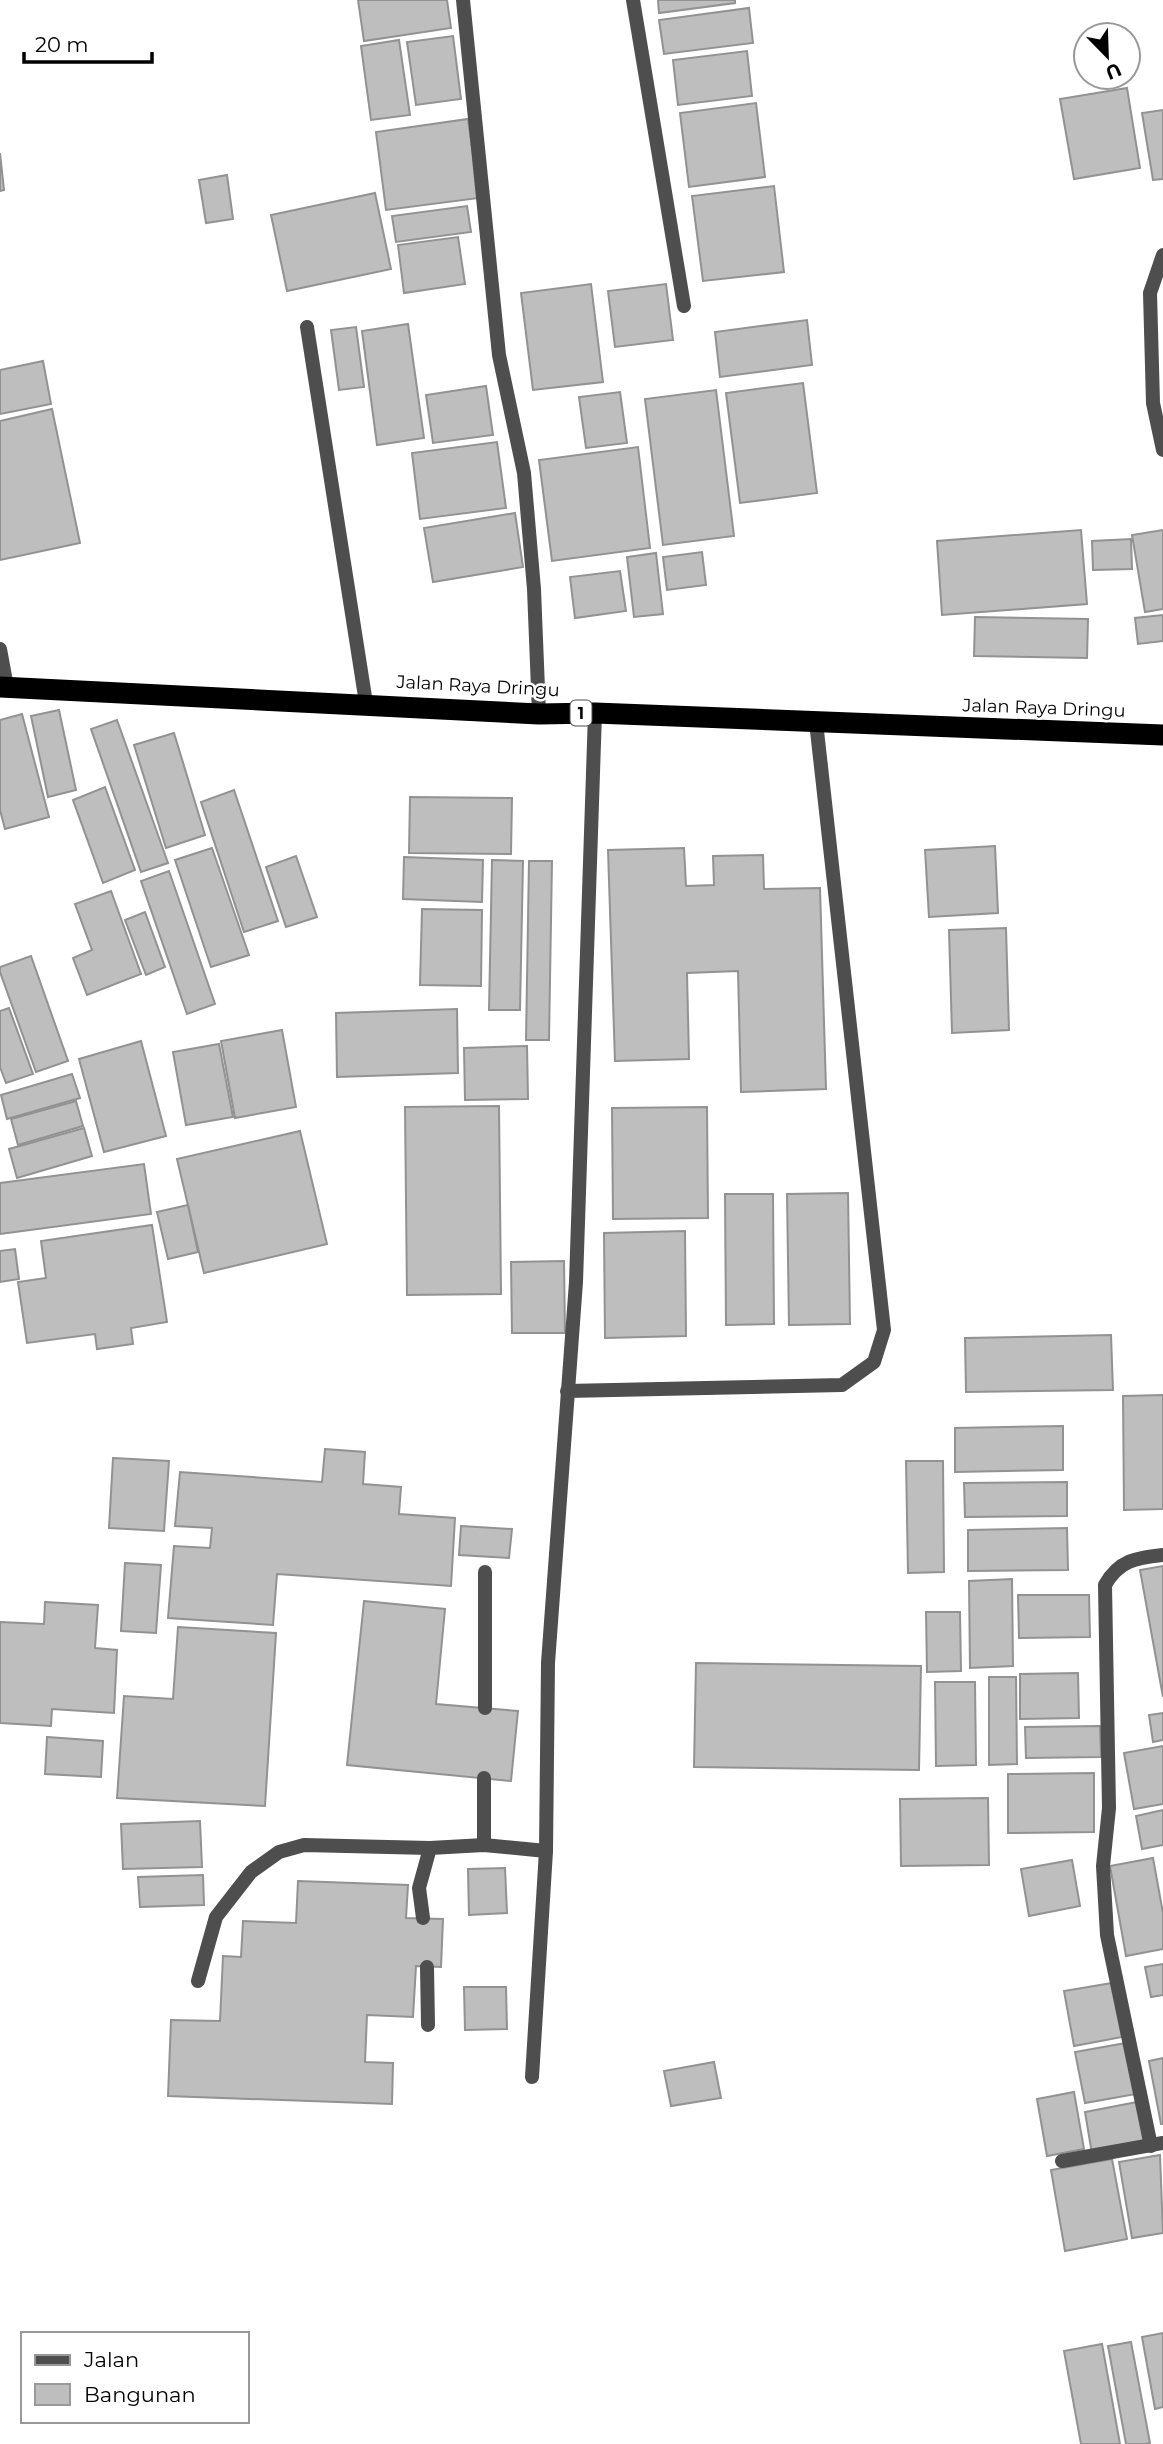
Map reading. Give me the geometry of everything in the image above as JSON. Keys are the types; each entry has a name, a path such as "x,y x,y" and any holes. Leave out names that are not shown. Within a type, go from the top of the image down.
{"highway":[{"name":"Jalan Raya Dringu","path":"4,687 366,703 539,714 595,713 1163,736"}],"street":[{"path":"463,0 499,355 524,473 534,589 539,714"},
{"path":"633,0 684,306"},
{"path":"1163,255 1150,293 1153,403 1163,450"},
{"path":"307,327 366,703"},
{"path":"0,649 4,687"},
{"path":"532,2077 546,1851 548,1663 576,1282 595,713"},
{"path":"567,1391 842,1385 874,1362 884,1329 816,722"},
{"path":"1062,2161 1157,2144 1107,1935 1103,1866 1109,1808 1105,1585 1114,1569 1138,1558 1163,1555"},
{"path":"485,1572 485,1708"},
{"path":"484,1778 484,1844"},
{"path":"198,1981 216,1917 251,1872 279,1852 304,1845 430,1848 484,1844 546,1851"},
{"path":"423,1918 419,1888 430,1848"},
{"path":"427,1967 428,2025"}],"building":[{"path":"358,0 447,0 451,28 364,41"},
{"path":"658,0 735,0 735,3 659,13"},
{"path":"749,8 753,43 664,54 659,20"},
{"path":"453,36 461,99 416,105 407,42"},
{"path":"399,40 410,115 371,120 361,46"},
{"path":"747,51 752,96 678,105 673,60"},
{"path":"1109,91 1127,91 1140,168 1074,179 1060,99"},
{"path":"756,103 765,177 689,187 680,113"},
{"path":"1163,110 1163,179 1153,180 1142,113"},
{"path":"468,119 479,198 386,210 376,132"},
{"path":"0,153 4,190 0,191"},
{"path":"227,175 233,219 206,223 199,180"},
{"path":"774,186 784,272 703,281 692,196"},
{"path":"375,193 391,269 287,291 271,215"},
{"path":"467,206 471,232 396,242 392,216"},
{"path":"458,237 465,284 404,293 398,245"},
{"path":"591,284 603,382 533,390 521,293"},
{"path":"666,284 673,340 615,347 608,291"},
{"path":"807,320 812,365 720,377 715,332"},
{"path":"408,324 424,438 377,445 362,331"},
{"path":"356,327 364,387 339,390 331,330"},
{"path":"43,361 51,404 0,414 0,370"},
{"path":"803,383 817,493 740,503 726,393"},
{"path":"486,386 493,435 433,443 426,395"},
{"path":"716,390 734,536 663,545 645,399"},
{"path":"620,392 627,443 586,448 579,397"},
{"path":"52,409 80,543 0,560 0,421"},
{"path":"497,442 506,508 420,519 412,453"},
{"path":"638,447 650,548 552,561 539,460"},
{"path":"515,513 523,567 433,582 424,528"},
{"path":"1081,530 1087,604 942,615 937,541"},
{"path":"1163,530 1163,609 1145,612 1132,535"},
{"path":"1131,539 1132,569 1093,570 1092,541"},
{"path":"702,552 706,585 667,590 663,557"},
{"path":"656,553 663,614 634,617 627,557"},
{"path":"620,571 626,611 575,618 570,577"},
{"path":"1163,615 1163,641 1138,644 1135,618"},
{"path":"975,617 1088,619 1087,658 974,656"},
{"path":"59,710 76,790 48,797 31,716"},
{"path":"22,714 49,817 5,829 0,810 0,720"},
{"path":"117,720 168,863 141,872 91,729"},
{"path":"174,733 205,835 166,848 134,745"},
{"path":"105,787 135,870 103,883 73,800"},
{"path":"234,790 278,921 244,932 201,802"},
{"path":"410,797 512,798 511,854 409,853"},
{"path":"995,846 998,913 929,917 925,850"},
{"path":"212,848 249,955 211,967 175,860"},
{"path":"684,848 686,886 714,885 713,856 763,855 764,889 820,888 826,1089 741,1092 738,971 687,973 689,1059 615,1061 608,850"},
{"path":"296,856 317,917 286,927 266,867"},
{"path":"404,857 483,860 482,902 403,899"},
{"path":"492,860 523,861 520,1010 489,1010"},
{"path":"529,861 552,861 549,1040 526,1040"},
{"path":"169,871 215,1004 187,1014 141,881"},
{"path":"111,891 141,974 87,995 73,958 92,950 75,904"},
{"path":"422,909 482,910 481,986 420,985"},
{"path":"145,912 165,967 146,975 125,920"},
{"path":"1006,928 1009,1030 952,1033 949,930"},
{"path":"31,956 68,1061 36,1072 0,972 0,967"},
{"path":"9,1008 33,1074 6,1083 0,1067 0,1011"},
{"path":"457,1009 458,1073 337,1077 336,1013"},
{"path":"282,1030 296,1107 235,1118 221,1041"},
{"path":"141,1041 166,1136 104,1152 79,1059"},
{"path":"219,1044 233,1117 186,1125 173,1052"},
{"path":"527,1046 528,1099 465,1100 464,1048"},
{"path":"72,1074 80,1098 7,1119 1,1095"},
{"path":"76,1101 83,1126 18,1145 11,1119"},
{"path":"499,1106 501,1294 407,1295 405,1107"},
{"path":"707,1107 708,1218 613,1219 612,1108"},
{"path":"84,1128 92,1156 17,1178 9,1149"},
{"path":"300,1131 327,1244 204,1273 177,1159"},
{"path":"144,1164 151,1214 0,1234 0,1183"},
{"path":"848,1193 850,1324 789,1325 787,1194"},
{"path":"725,1194 773,1194 774,1324 726,1325"},
{"path":"188,1205 198,1252 168,1259 157,1212"},
{"path":"152,1225 167,1322 131,1328 133,1344 97,1349 95,1334 27,1343 18,1282 46,1278 41,1241"},
{"path":"685,1231 686,1336 605,1338 604,1233"},
{"path":"15,1249 19,1279 0,1282 0,1251"},
{"path":"564,1261 565,1333 512,1333 511,1262"},
{"path":"1111,1335 1113,1390 966,1392 965,1338"},
{"path":"1163,1395 1163,1509 1124,1510 1123,1396"},
{"path":"1063,1426 1063,1470 955,1472 955,1428"},
{"path":"325,1449 365,1452 363,1484 401,1487 399,1514 455,1518 451,1586 277,1574 273,1625 168,1618 174,1546 210,1548 212,1528 175,1526 180,1472 322,1482"},
{"path":"113,1458 169,1461 164,1531 109,1528"},
{"path":"906,1461 943,1461 944,1572 908,1573"},
{"path":"1067,1482 1067,1516 965,1517 964,1483"},
{"path":"461,1526 512,1529 509,1558 459,1555"},
{"path":"1067,1528 1068,1570 968,1571 968,1530"},
{"path":"125,1563 161,1565 156,1633 121,1631"},
{"path":"1163,1566 1163,1697 1140,1570"},
{"path":"1012,1579 1013,1666 970,1668 969,1581"},
{"path":"1018,1595 1089,1595 1090,1637 1019,1638"},
{"path":"364,1601 445,1609 436,1704 518,1711 511,1781 347,1765"},
{"path":"45,1602 98,1605 95,1648 117,1650 114,1713 52,1709 51,1726 0,1723 0,1622 44,1624"},
{"path":"926,1612 960,1612 961,1671 927,1672"},
{"path":"178,1627 276,1633 265,1806 117,1798 124,1696 173,1699"},
{"path":"696,1663 921,1666 919,1770 694,1767"},
{"path":"1078,1673 1079,1718 1020,1719 1020,1674"},
{"path":"989,1677 1016,1677 1017,1764 989,1765"},
{"path":"935,1682 975,1682 976,1765 936,1766"},
{"path":"1163,1713 1163,1740 1153,1742 1149,1715"},
{"path":"1100,1726 1101,1757 1026,1758 1025,1727"},
{"path":"47,1737 103,1741 101,1777 45,1774"},
{"path":"1163,1746 1163,1804 1134,1809 1124,1753"},
{"path":"1094,1773 1094,1832 1008,1833 1008,1774"},
{"path":"988,1798 989,1865 901,1866 900,1799"},
{"path":"1163,1810 1163,1845 1142,1849 1136,1816"},
{"path":"200,1821 202,1867 123,1869 121,1824"},
{"path":"1153,1858 1163,1913 1163,1949 1126,1956 1110,1866"},
{"path":"1072,1860 1080,1906 1029,1916 1021,1869"},
{"path":"505,1868 507,1913 469,1915 468,1869"},
{"path":"203,1875 204,1905 140,1907 138,1877"},
{"path":"298,1881 408,1885 406,1918 443,1919 441,1967 416,1966 413,2017 367,2015 365,2062 393,2063 392,2104 168,2096 171,2020 220,2021 223,1956 241,1957 243,1921 296,1923"},
{"path":"1163,1964 1163,1995 1151,1997 1145,1967"},
{"path":"1112,1983 1122,2037 1074,2046 1064,1991"},
{"path":"464,1987 506,1987 507,2029 465,2030"},
{"path":"1126,2043 1136,2094 1085,2103 1075,2052"},
{"path":"1163,2058 1163,2124 1161,2124 1149,2061"},
{"path":"714,2062 721,2098 671,2106 664,2071"},
{"path":"1074,2092 1084,2149 1047,2156 1037,2099"},
{"path":"1137,2102 1144,2144 1092,2154 1085,2112"},
{"path":"1160,2155 1163,2233 1132,2238 1119,2162"},
{"path":"1112,2159 1127,2239 1065,2251 1051,2170"},
{"path":"1163,2333 1163,2407 1155,2409 1142,2337"},
{"path":"1131,2342 1150,2443 1145,2444 1126,2444 1108,2346"},
{"path":"1102,2344 1120,2444 1081,2444 1064,2351"}]}
